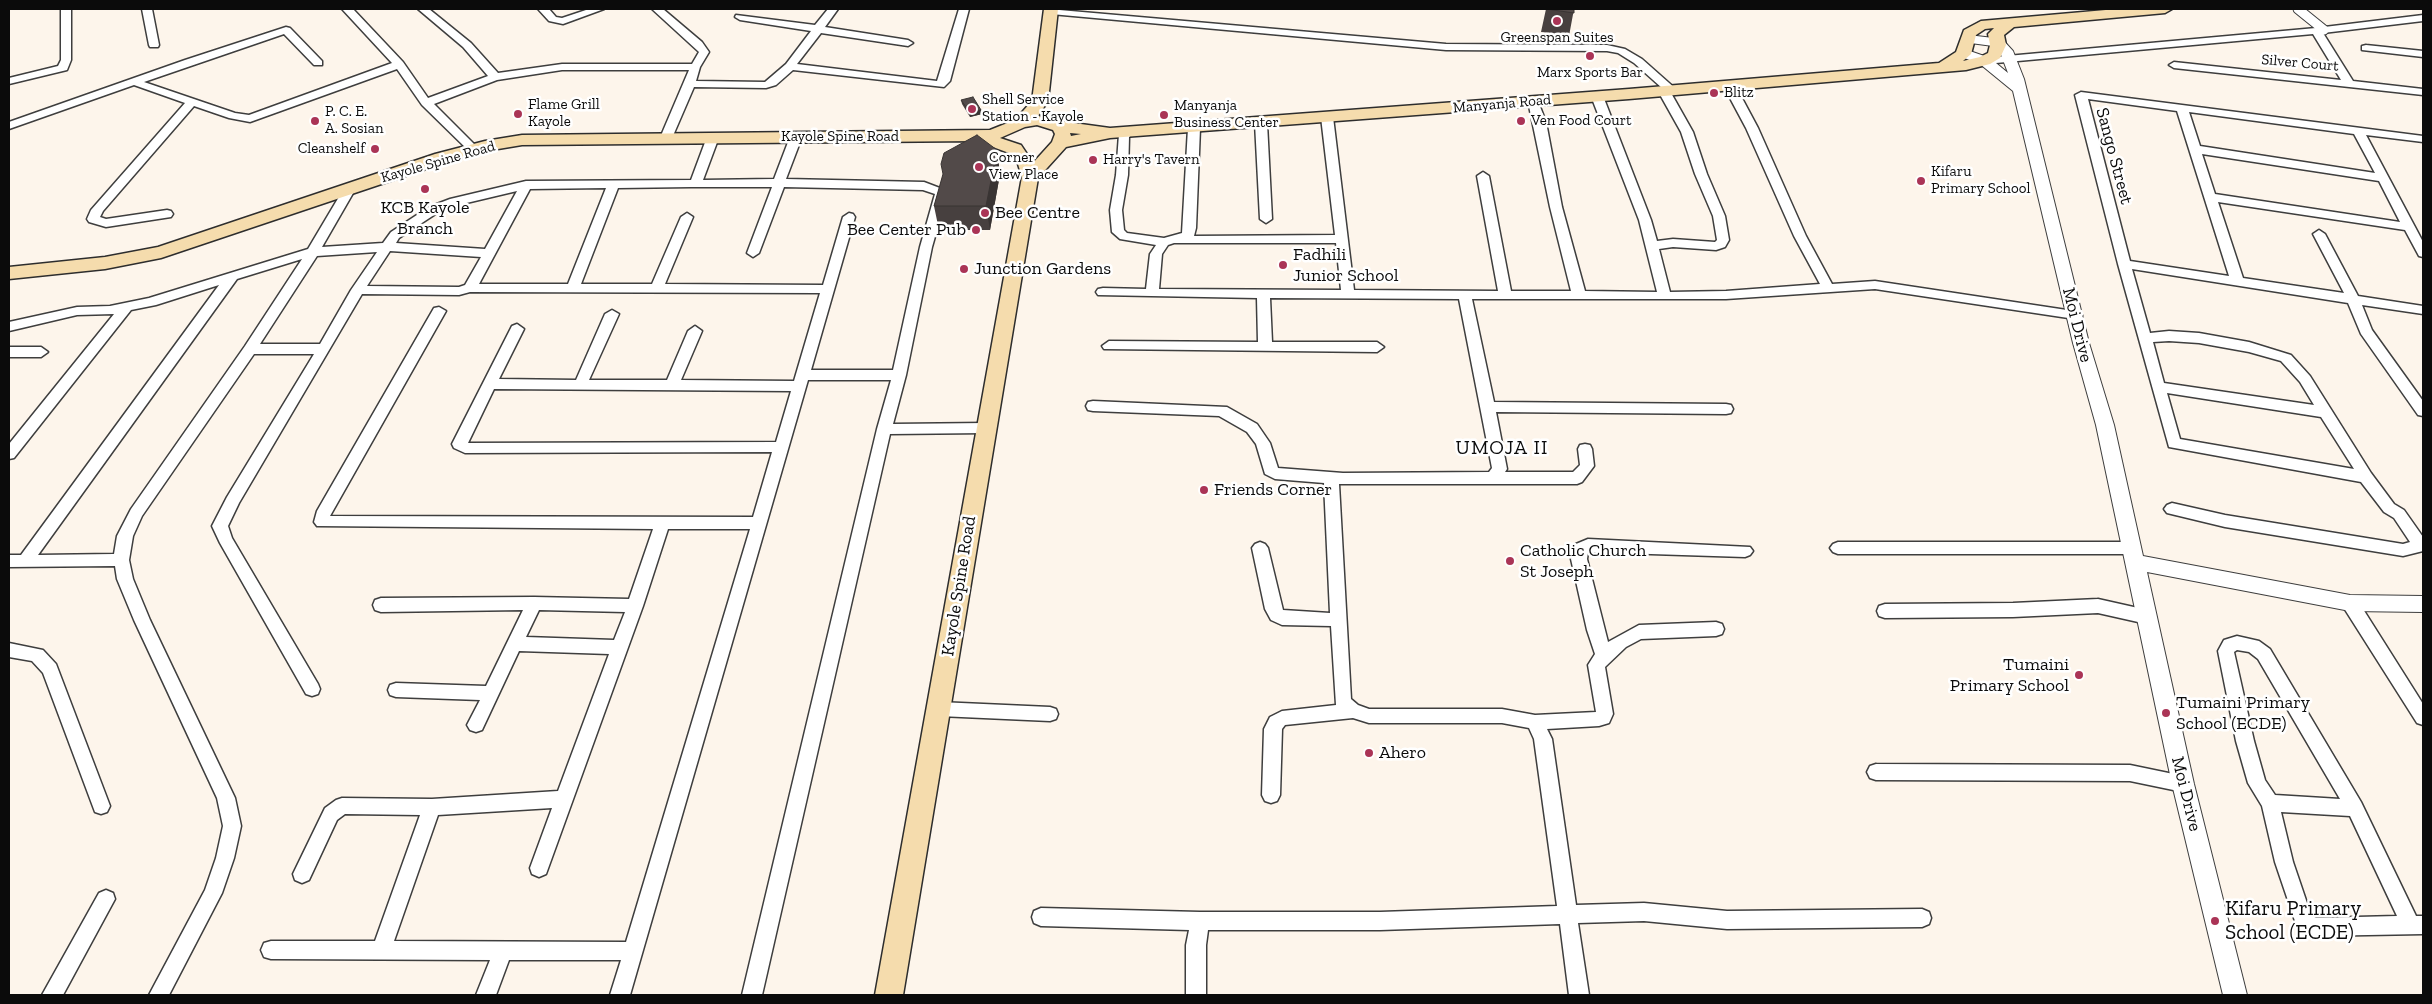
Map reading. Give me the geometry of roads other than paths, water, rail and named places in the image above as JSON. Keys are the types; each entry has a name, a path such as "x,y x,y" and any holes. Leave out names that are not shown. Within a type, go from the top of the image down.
{"main road":[{"path":"1966,52 1969,33 1976,26 2125,10 2165,9"},
{"path":"1030,177 1026,164 1007,136 1029,117 1040,101 1051,10"},
{"path":"1984,61 1996,53 1997,32 2008,24"},
{"name":"Manyanja Road","path":"970,136 988,139 1034,153 1057,145 1110,133 1261,123 1944,66 1966,52 1984,61"},
{"path":"1030,177 1057,145 1063,134 1040,101"},
{"path":"970,136 993,134 1037,120 1055,125 1110,133"},
{"name":"Kayole Spine Road","path":"9,273 104,263 161,252 350,188 473,149 522,140 970,136"},
{"name":"Kayole Spine Road","path":"889,995 1030,177"}],"street":[{"path":"9,81 62,68 66,60 66,9"},
{"path":"147,9 154,45"},
{"path":"542,9 553,19 563,21 599,9"},
{"path":"657,9 703,49 704,52 695,67 690,84 666,138"},
{"path":"690,84 772,83 790,66 833,9"},
{"path":"790,66 940,85 944,81 964,9"},
{"path":"2298,9 2320,30 2349,83"},
{"path":"354,10 399,64 426,104 473,149"},
{"path":"428,10 467,45 494,77"},
{"path":"1051,10 1446,47 1607,48 1621,52 1638,61 1668,90 1687,132 1701,174 1719,216 1723,240 1721,244 1716,246 1673,243 1652,246"},
{"path":"740,17 908,43"},
{"path":"1984,61 2008,61 2423,18"},
{"path":"9,126 286,30 318,63"},
{"path":"1966,52 1997,42"},
{"name":"Moi Drive","path":"1997,42 2006,51 2008,61 2013,68 2075,315 2105,425 2182,784 2235,995"},
{"path":"2366,48 2423,54"},
{"path":"1966,52 2003,75"},
{"path":"1984,61 2018,88"},
{"path":"135,82 241,119 250,119 399,64"},
{"name":"Silver Court","path":"2174,65 2423,92"},
{"path":"426,104 494,77 577,66 695,67"},
{"path":"1729,85 1752,128 1800,236 1828,288"},
{"name":"Sango Street","path":"2366,477 2174,443 2160,387 2124,264 2081,95 2423,139"},
{"path":"1597,96 1645,220 1665,296"},
{"path":"167,214 106,223 92,219 97,210 192,102"},
{"path":"1535,106 1540,122 1556,207 1579,295"},
{"path":"2182,109 2211,197 2215,218 2238,283"},
{"path":"1327,117 1348,294"},
{"path":"1261,123 1266,219"},
{"path":"1152,293 1156,254 1169,241 1188,235 1190,228 1194,128"},
{"path":"1129,132 1123,136 1122,175 1116,210 1118,232 1124,236 1169,241 1341,238"},
{"path":"2359,132 2423,253"},
{"path":"695,184 713,137"},
{"path":"753,253 796,137"},
{"path":"2195,149 2385,178"},
{"path":"1483,176 1505,295"},
{"path":"312,688 225,540 220,526 246,477 358,290 395,234 433,210 469,197 526,184 779,183 924,186 941,193 926,247 899,375 884,429 752,995"},
{"path":"470,288 526,184"},
{"path":"573,289 614,184"},
{"path":"158,995 213,893 225,858 232,826 226,798 142,620 125,579 121,560 125,536 136,513 250,349 313,252 350,188"},
{"path":"2211,197 2409,227"},
{"path":"620,995 782,448 826,289 849,217"},
{"path":"656,289 687,218"},
{"path":"2320,234 2353,299 2366,331 2423,411"},
{"path":"9,326 77,311 110,310 151,302 233,275 313,252 386,247 490,253"},
{"path":"2124,264 2423,310"},
{"path":"25,561 233,275"},
{"path":"1103,292 1665,296 1875,285 2075,315"},
{"path":"358,290 459,291 470,288 826,289"},
{"path":"1263,294 1265,347"},
{"path":"1465,295 1500,469 1493,478"},
{"path":"9,454 127,306"},
{"path":"439,312 322,515 320,520 322,522 361,524 758,524"},
{"path":"581,383 612,314"},
{"path":"517,329 459,444 465,448 782,448"},
{"path":"672,385 695,331"},
{"path":"2146,338 2182,336 2232,343 2273,352 2293,364 2366,477 2389,508 2399,514 2420,544 2418,547 2402,550 2216,520 2172,509"},
{"path":"1109,346 1376,347"},
{"path":"250,349 324,349"},
{"path":"9,352 40,352"},
{"path":"490,384 672,385 899,375"},
{"path":"2160,387 2325,412"},
{"path":"1092,406 1222,411 1252,428 1262,443 1270,470 1275,473 1331,478 1578,478 1587,466 1585,449"},
{"path":"1487,407 1726,410"},
{"path":"884,429 986,428"},
{"path":"1331,478 1343,702 1353,711 1368,716 1502,716 1535,722 1603,718 1605,714 1596,666 1604,655 1620,642 1639,632 1716,629"},
{"path":"539,868 635,606 662,523"},
{"path":"1604,655 1595,630 1578,559 1581,548 1588,545 1745,551"},
{"path":"1260,548 1273,609 1277,615 1282,618 1339,620"},
{"path":"1838,548 2133,555 2350,603 2423,604"},
{"path":"9,561 121,560"},
{"path":"381,605 534,603 635,606"},
{"path":"476,725 534,603"},
{"path":"2350,603 2423,718"},
{"path":"1885,611 2013,610 2098,606 2147,617"},
{"path":"2237,643 2253,646 2264,654 2356,808 2417,925 2342,927 2308,925 2300,914 2284,862 2270,803 2257,783 2232,684 2226,651 2230,644 2237,643"},
{"path":"515,644 620,647"},
{"path":"9,650 38,655 50,668 101,806"},
{"path":"396,690 491,693"},
{"path":"939,709 1050,714"},
{"path":"1271,795 1273,729 1276,722 1282,718 1353,711"},
{"path":"1535,722 1543,739 1579,995"},
{"path":"1876,772 2130,774 2182,784"},
{"path":"302,874 336,810 342,806 432,807 565,799"},
{"path":"2270,803 2356,808"},
{"path":"381,950 432,807"},
{"path":"52,995 106,899"},
{"path":"1041,917 1200,921 1380,921 1644,912 1726,920 1922,918"},
{"path":"1196,995 1196,945 1200,921"},
{"path":"271,950 633,951"},
{"path":"486,995 503,950"}],"place":[{"name":"Greenspan Suites","path":"1557,21"},
{"name":"Marx Sports Bar","path":"1590,56"},
{"name":"Blitz","path":"1714,93"},
{"name":"Shell Service Station - Kayole","path":"972,109"},
{"name":"Flame Grill Kayole","path":"518,114"},
{"name":"Manyanja Business Center","path":"1164,115"},
{"name":"P. C. E. A. Sosian","path":"315,121"},
{"name":"Ven Food Court","path":"1521,121"},
{"name":"Cleanshelf","path":"375,149"},
{"name":"Harry's Tavern","path":"1093,160"},
{"name":"Corner View Place","path":"979,167"},
{"name":"Kifaru Primary School","path":"1921,181"},
{"name":"KCB Kayole Branch","path":"425,189"},
{"name":"Bee Centre","path":"985,213"},
{"name":"Bee Center Pub","path":"976,230"},
{"name":"Fadhili Junior School","path":"1283,265"},
{"name":"Junction Gardens","path":"964,269"},
{"name":"Friends Corner","path":"1204,490"},
{"name":"Catholic Church St Joseph","path":"1510,561"},
{"name":"Tumaini Primary School","path":"2079,675"},
{"name":"Tumaini Primary School (ECDE)","path":"2166,713"},
{"name":"Ahero","path":"1369,753"},
{"name":"Kifaru Primary School (ECDE)","path":"2215,921"}],"district":[{"name":"UMOJA II","path":"1502,448"}]}
